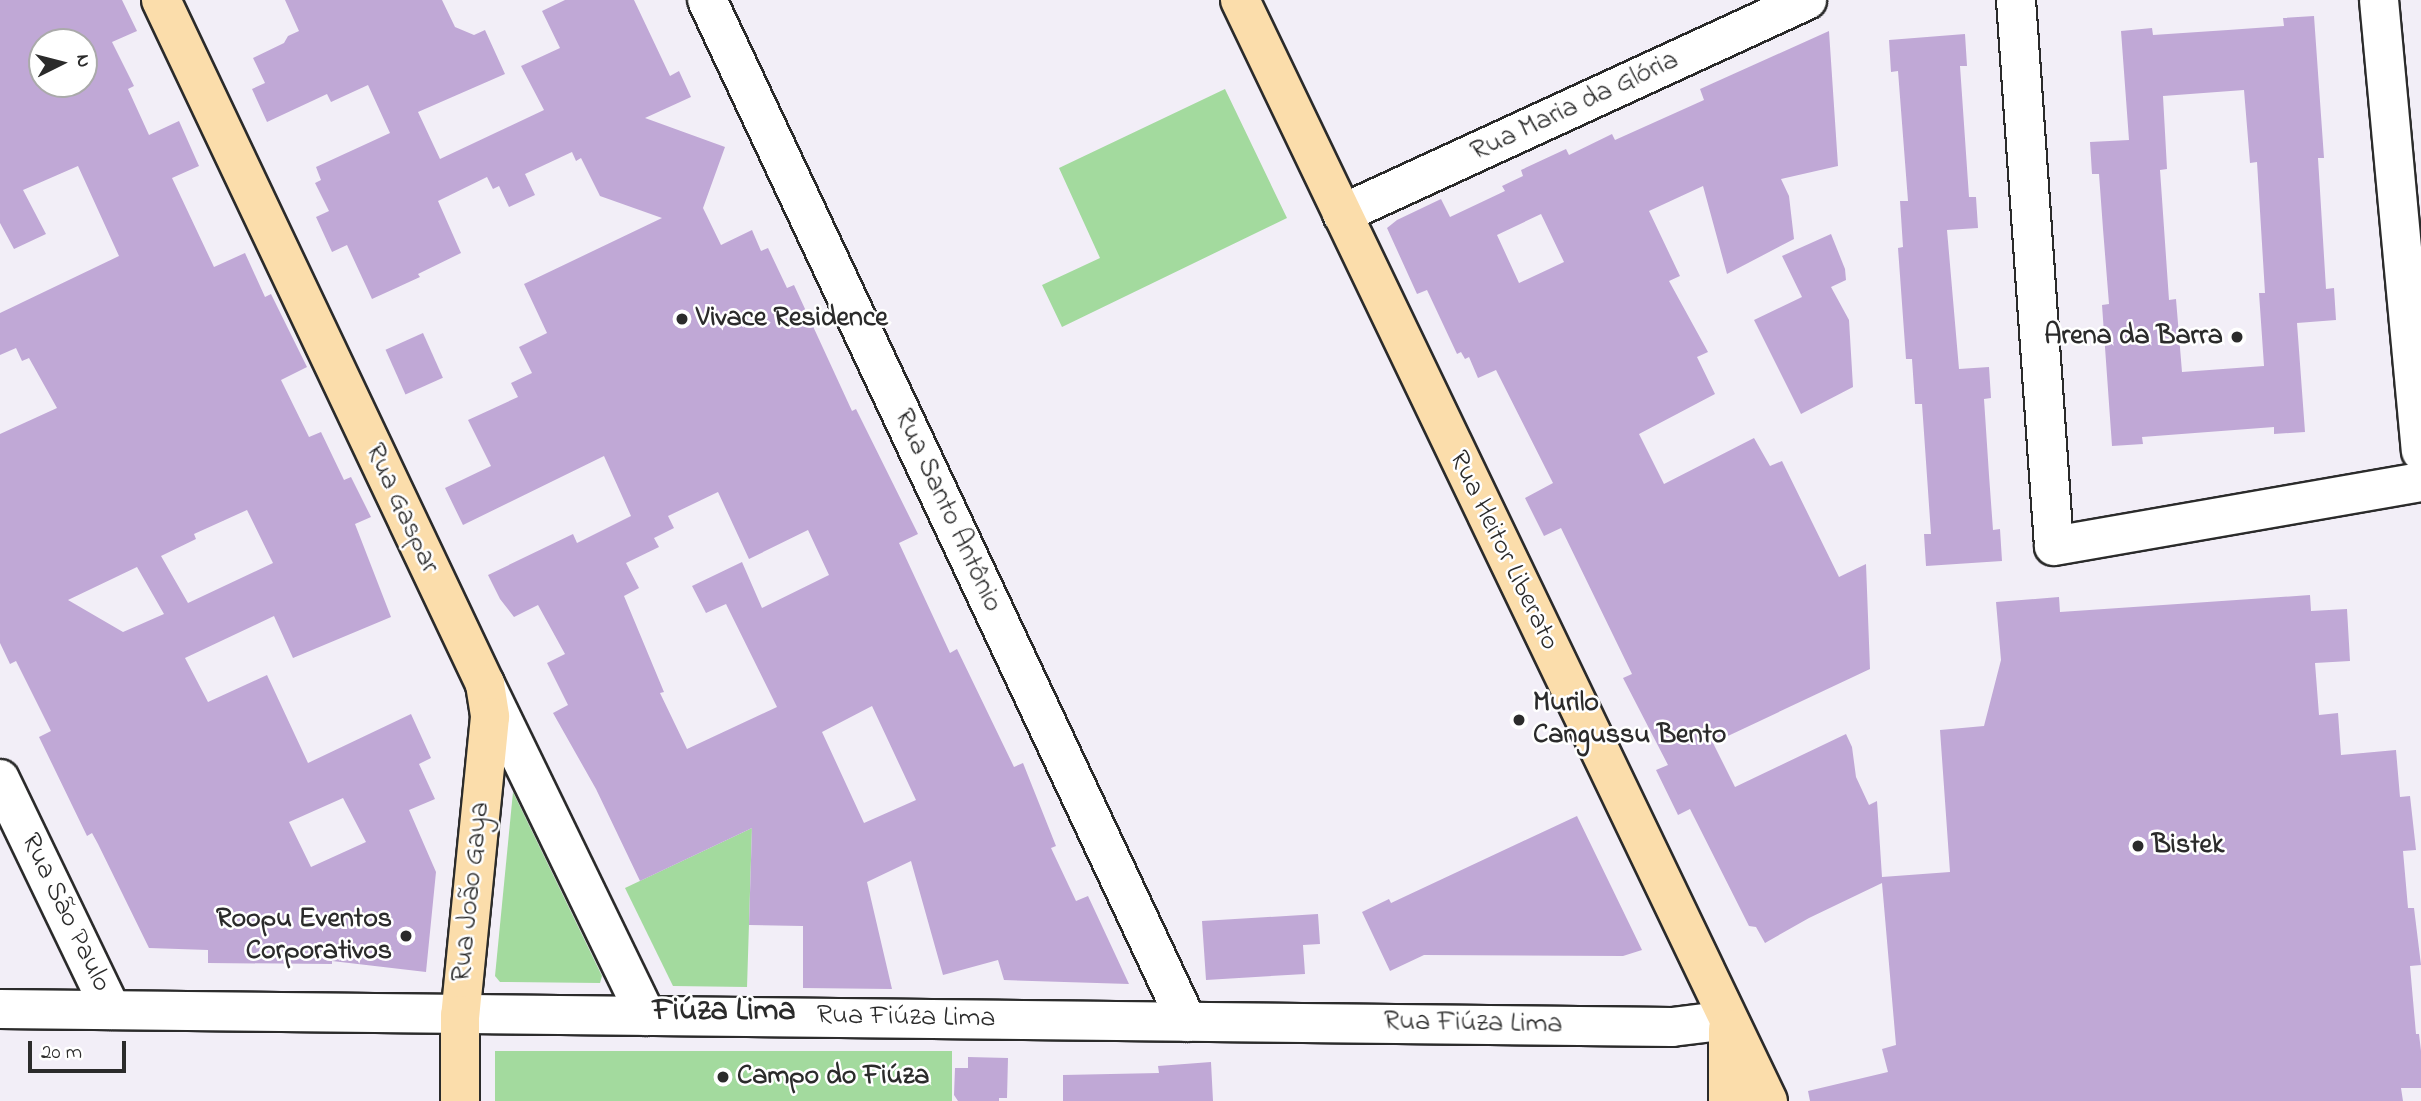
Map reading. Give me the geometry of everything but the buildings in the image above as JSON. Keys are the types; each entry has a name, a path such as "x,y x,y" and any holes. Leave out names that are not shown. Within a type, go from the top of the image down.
{"main road":[{"name":"Rua Gaspar","path":"161,0 485,684"},
{"name":"Rua Heitor Liberato","path":"1240,0 1768,1101"},
{"name":"Rua João Gaya","path":"460,1101 460,1015 490,717 485,684"},
{"path":"1728,1020 1728,1101"}],"street":[{"name":"Rua Santo Antônio","path":"707,0 1187,1022"},
{"name":"Rua Maria da Glória","path":"1342,214 1807,0"},
{"path":"2016,0 2054,546 2421,482"},
{"path":"2379,0 2421,451"},
{"name":"Rua Gaspar","path":"485,684 646,1016"},
{"name":"Rua São Paulo","path":"0,779 111,1010"},
{"name":"Rua Fiúza Lima","path":"0,1009 1672,1027 1728,1020"}],"green space":[{"path":"1225,89 1287,218 1062,327 1042,285 1100,258 1059,168"},
{"path":"513,792 602,976 600,983 500,982 495,976"},
{"path":"752,828 747,987 673,986 625,888"},
{"name":"Campo do Fiúza","path":"495,1051 952,1051 952,1101 495,1101"}],"place":[{"name":"Vivace Residence","path":"682,319"},
{"name":"Arena da Barra","path":"2237,337"},
{"name":"Murilo Cangussu Bento","path":"1519,720"},
{"name":"Bistek","path":"2138,846"},
{"name":"Roopu Eventos Corporativos","path":"406,936"},
{"name":"Campo do Fiúza","path":"723,1077"}],"district":[{"name":"Fiúza Lima","path":"724,1012"}]}
